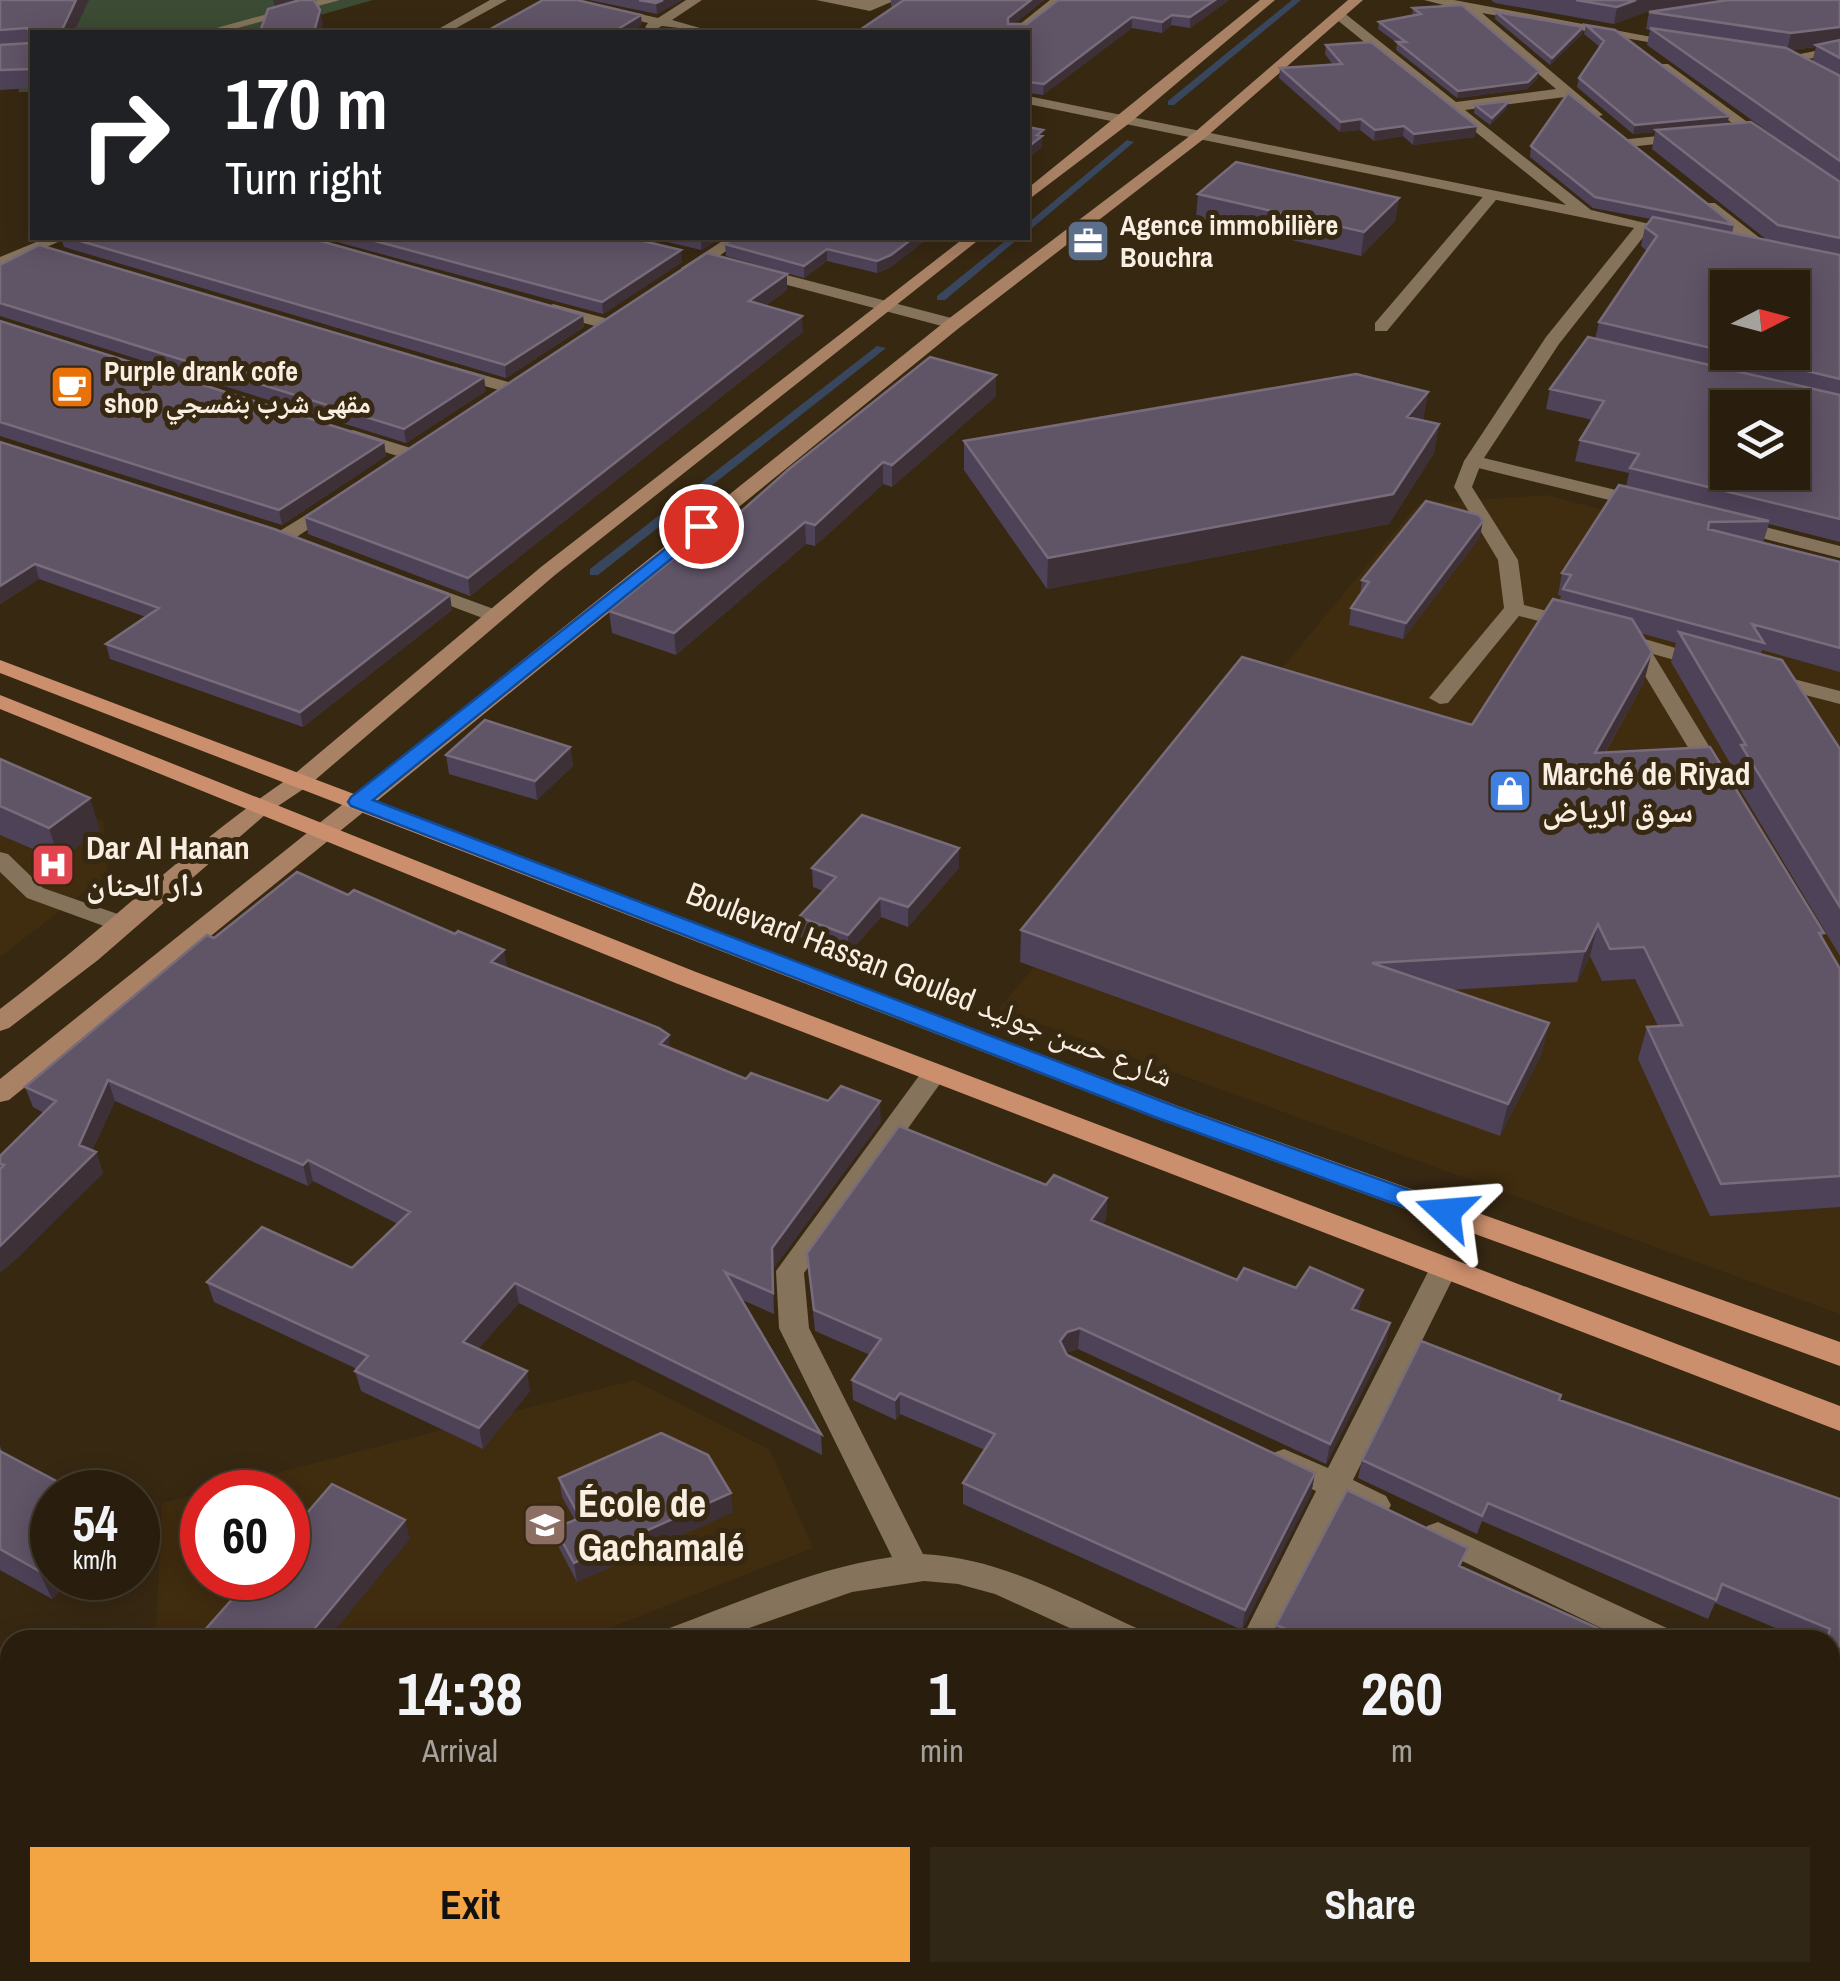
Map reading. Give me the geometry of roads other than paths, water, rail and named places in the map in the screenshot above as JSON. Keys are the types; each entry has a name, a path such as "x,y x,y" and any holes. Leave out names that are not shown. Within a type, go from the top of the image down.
{"main road":[{"path":"1030,193 1268,0"},
{"path":"0,1093 953,324 1200,135 1356,0"},
{"path":"0,1022 124,926 258,809 300,781 494,616 970,240"},
{"name":"Boulevard Hassan Gouled شارع حسن جوليد","path":"0,666 1169,1113 1840,1354"},
{"path":"0,702 318,835 1840,1420"},
{"path":"610,947 646,913"}],"street":[{"path":"217,30 333,0"},
{"path":"444,30 500,0"},
{"path":"557,0 698,30"},
{"path":"646,30 695,0"},
{"path":"823,0 870,7 889,0"},
{"path":"1019,30 1058,0"},
{"path":"1431,0 1695,46"},
{"path":"1463,3 1644,156"},
{"path":"1338,15 1587,214"},
{"path":"1614,32 1646,20"},
{"path":"1614,32 1781,152"},
{"path":"1814,73 1779,57 1840,50"},
{"path":"1452,106 1567,92"},
{"path":"1030,100 1697,237"},
{"path":"1734,133 1752,131"},
{"path":"1617,133 1699,136"},
{"path":"1691,192 1768,252"},
{"path":"1381,327 1492,195"},
{"path":"1440,698 1514,608 1508,560 1463,486 1473,460 1644,226"},
{"path":"672,281 733,240"},
{"path":"1733,244 1786,256"},
{"path":"0,263 59,246"},
{"path":"742,268 953,324"},
{"path":"532,304 606,324"},
{"path":"434,366 517,383 493,399"},
{"path":"336,430 402,459 427,443"},
{"path":"1473,460 1669,509"},
{"path":"284,536 348,495"},
{"path":"1707,518 1840,552"},
{"path":"405,583 494,616"},
{"path":"1514,608 1840,698"},
{"path":"1636,644 1728,796"},
{"path":"1782,683 1802,713"},
{"path":"0,859 35,893 124,926"},
{"path":"913,1566 794,1328 790,1271 933,1074"},
{"path":"1262,1630 1444,1268"},
{"path":"1250,1446 1638,1630"},
{"path":"704,1630 862,1574 913,1566 960,1570 994,1580 1106,1630"}],"waterway":[{"path":"1171,103 1297,0"},
{"path":"1030,225 1130,142"},
{"path":"941,298 1012,240"},
{"path":"594,572 881,348"}],"place":[{"name":"Agence immobilière Bouchra","path":"1088,241"},
{"name":"Purple drank cofe shop مقهى شرب بنفسجي","path":"72,387"},
{"name":"Marché de Riyad سوق الرياض","path":"1510,791"},
{"name":"Dar Al Hanan دار الحنان","path":"53,865"},
{"name":"École de Gachamalé","path":"545,1525"}]}
